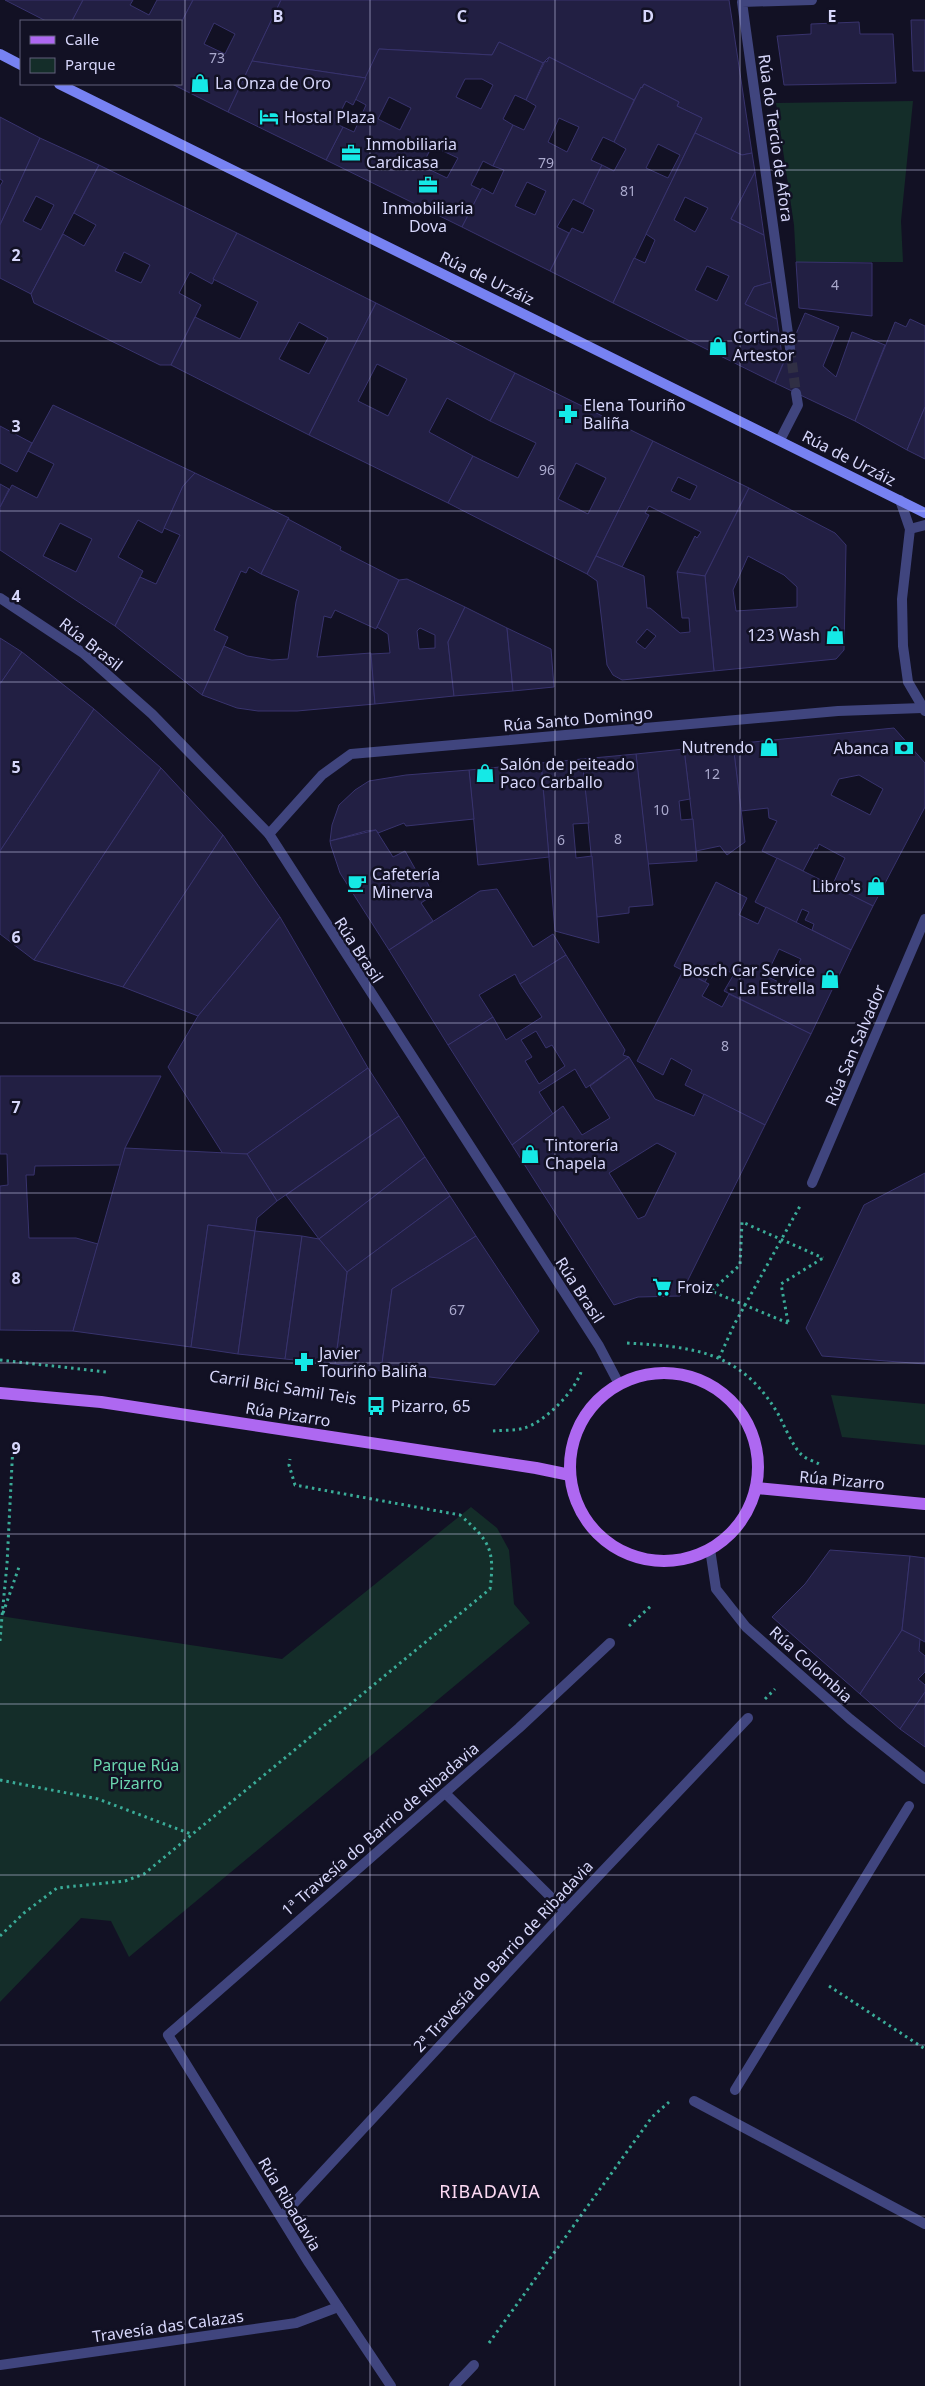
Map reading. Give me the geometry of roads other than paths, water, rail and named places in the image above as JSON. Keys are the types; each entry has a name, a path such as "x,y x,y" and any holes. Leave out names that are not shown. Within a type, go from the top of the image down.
{"main road":[{"path":"0,54 20,64"},
{"name":"Rúa de Urzáiz","path":"61,85 925,513"},
{"path":"648,1374 679,1374 708,1384 732,1402 750,1428 758,1457 756,1488 749,1506 739,1523 726,1538 710,1549 682,1559 651,1560 621,1550 595,1532 578,1506 570,1476 571,1448 581,1422 597,1400 619,1384 648,1374"},
{"name":"Rúa Pizarro","path":"0,1393 101,1402 526,1466 570,1476"},
{"name":"Rúa Pizarro","path":"756,1488 925,1504"}],"street":[{"name":"Rúa do Tercio de Afora","path":"790,348 742,1 812,0"},
{"path":"780,440 798,405 796,393"},
{"path":"900,500 910,529 902,599 903,646 908,682 924,709"},
{"path":"910,529 925,525"},
{"name":"Rúa Brasil","path":"0,598 82,653 152,714 269,834 599,1346 619,1384"},
{"name":"Rúa Santo Domingo","path":"269,834 322,775 351,754 838,711 924,709"},
{"name":"Rúa San Salvador","path":"812,1183 925,919"},
{"name":"Rúa Colombia","path":"710,1549 716,1590 746,1627 850,1718 925,1779"},
{"name":"1ª Travesía do Barrio de Ribadavia","path":"168,2035 445,1793 610,1644"},
{"name":"2ª Travesía do Barrio de Ribadavia","path":"282,2216 565,1910 748,1718"},
{"path":"445,1793 565,1910"},
{"path":"736,2090 909,1806"},
{"name":"Rúa Ribadavia","path":"168,2035 282,2216 308,2263 391,2386"},
{"path":"694,2101 925,2224"},
{"name":"Travesía das Calazas","path":"0,2365 296,2323 338,2307"},
{"path":"454,2386 474,2365"}],"tunnel":[{"path":"790,348 796,393"}],"place":[{"name":"La Onza de Oro","path":"200,83"},
{"name":"Hostal Plaza","path":"269,117"},
{"name":"Inmobiliaria Cardicasa","path":"351,153"},
{"name":"Inmobiliaria Dova","path":"428,185"},
{"name":"Cortinas Artestor","path":"718,346"},
{"name":"Elena Touriño Baliña","path":"568,414"},
{"name":"123 Wash","path":"835,635"},
{"name":"Nutrendo","path":"769,747"},
{"name":"Abanca","path":"904,748"},
{"name":"Salón de peiteado Paco Carballo","path":"485,773"},
{"name":"Cafetería Minerva","path":"357,883"},
{"name":"Libro's","path":"876,886"},
{"name":"Bosch Car Service - La Estrella","path":"830,979"},
{"name":"Tintorería Chapela","path":"530,1154"},
{"name":"Froiz","path":"662,1287"},
{"name":"Javier Touriño Baliña","path":"304,1362"},
{"name":"Pizarro, 65","path":"376,1406"}],"district":[{"name":"RIBADAVIA","path":"490,2192"}],"park label":[{"name":"Parque Rúa Pizarro","path":"136,1774"}]}
